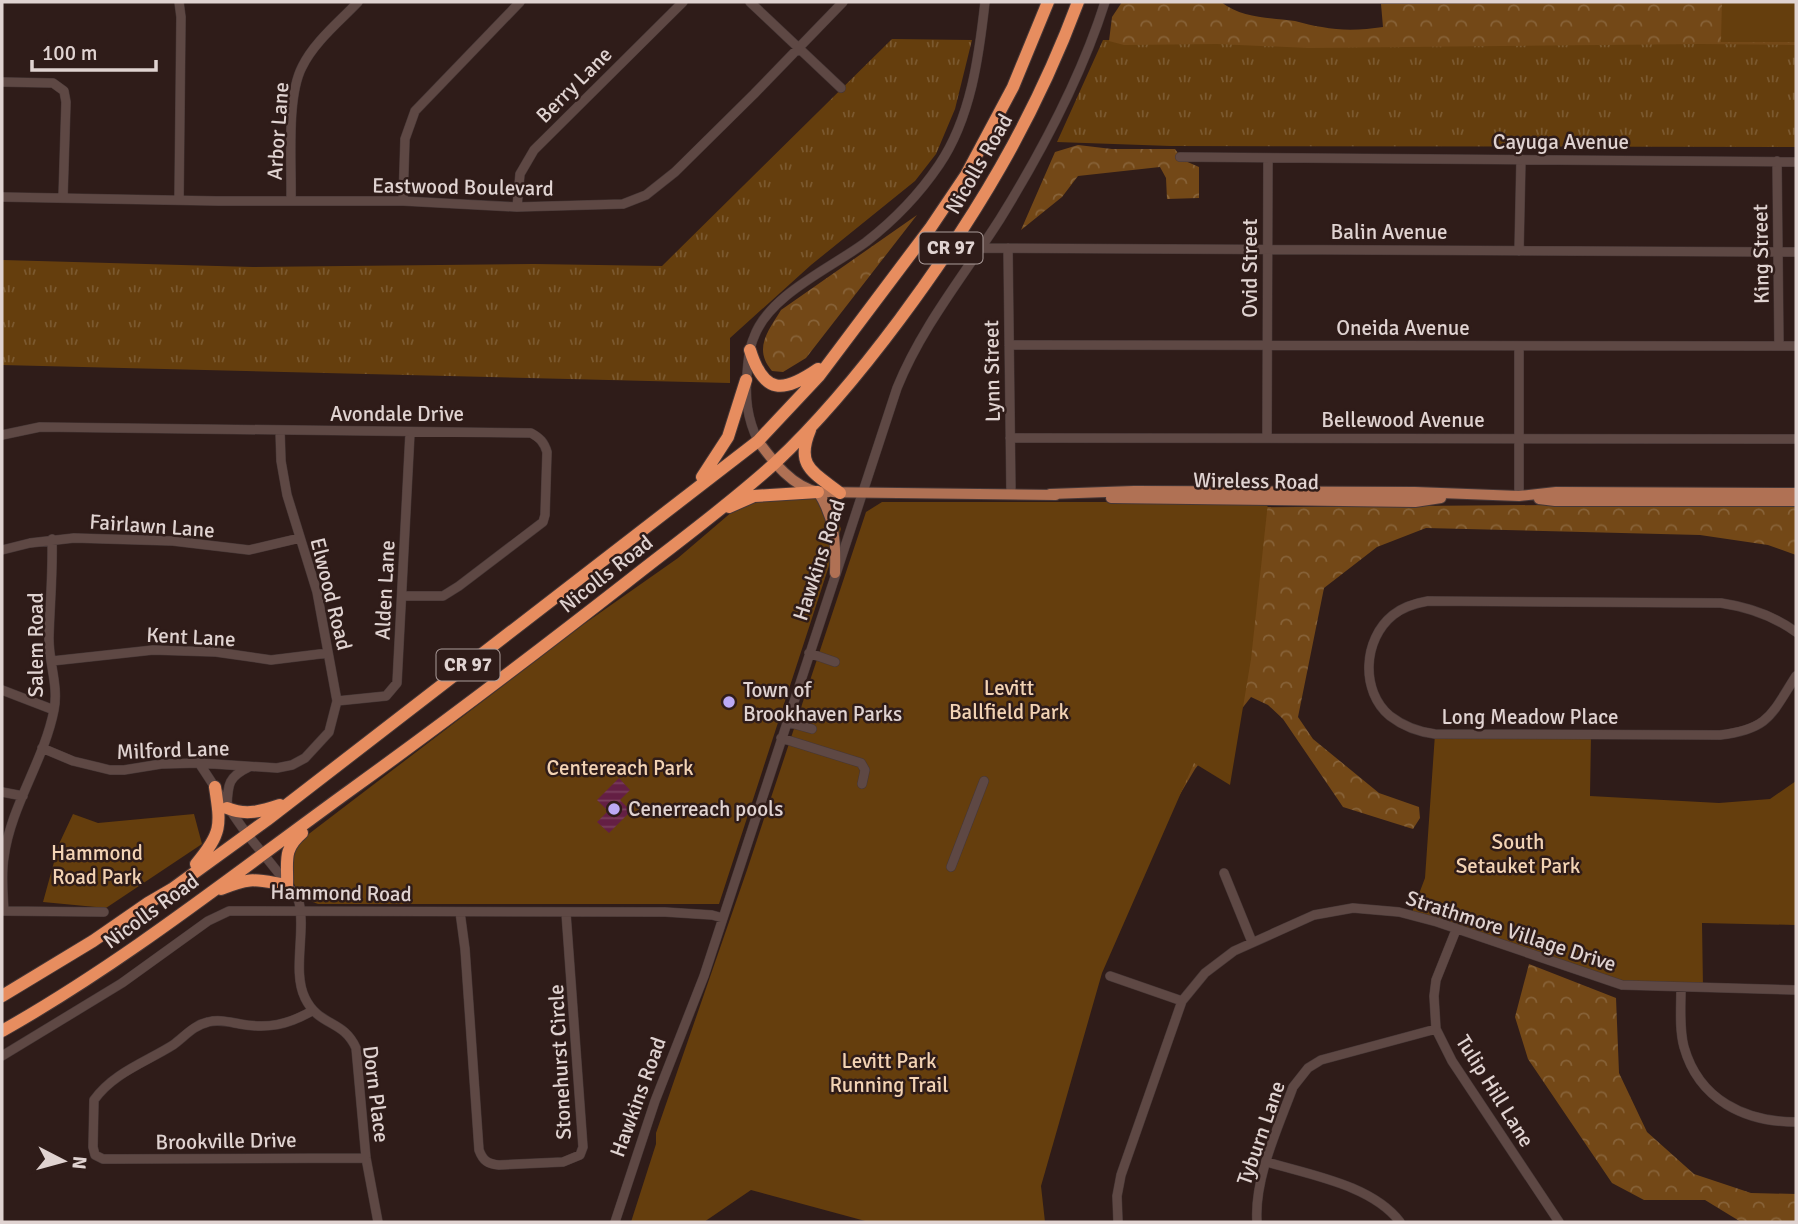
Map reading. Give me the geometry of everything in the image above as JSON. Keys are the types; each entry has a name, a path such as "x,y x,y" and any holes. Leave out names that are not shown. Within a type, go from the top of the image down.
{"highway":[{"name":"Nicolls Road","path":"2,996 93,942 247,834 758,441 820,376 931,227 966,175 1013,87 1048,2"},
{"name":"Nicolls Road","path":"2,1031 51,1003 165,928 262,853 559,635 774,463 812,426 874,353 921,290 995,180 1042,92 1078,2"},
{"path":"750,350 761,377 779,385 797,383 830,361"},
{"path":"688,494 712,465 728,437 746,380"},
{"path":"812,426 804,444 806,464 839,493"},
{"path":"716,512 754,496 818,492"},
{"path":"180,883 212,846 217,834 219,814 215,788"},
{"path":"227,807 251,813 287,803"},
{"path":"207,895 246,880 267,880 286,885 286,855 292,841 326,808"}],"main road":[{"name":"Hawkins Road","path":"758,441 774,463 803,486 818,492 861,493"},
{"path":"818,492 831,519 836,539 835,573"},
{"name":"Wireless Road","path":"861,493 1415,492 1519,496 1555,501 1796,501"},
{"name":"Wireless Road","path":"1519,496 1556,492 1796,493"}],"street":[{"path":"179,2 179,200"},
{"name":"Arbor Lane","path":"291,201 293,106 298,77 312,51 358,2"},
{"path":"403,201 405,139 415,111 520,2"},
{"name":"Berry Lane","path":"517,207 520,174 534,150 682,2"},
{"path":"751,2 841,88"},
{"name":"Eastwood Boulevard","path":"2,197 403,201 517,207 610,206 646,195 675,172 843,2"},
{"name":"Hawkins Road","path":"758,441 750,425 745,398 754,335 761,323 792,290 838,262 892,219 940,164 955,136 975,72 985,2"},
{"path":"861,493 908,362 981,248 1052,127 1105,2"},
{"path":"2,82 53,83 64,91 66,102 63,197"},
{"path":"1180,157 1268,158"},
{"name":"Cayuga Avenue","path":"1268,158 1796,162"},
{"name":"Ovid Street","path":"1267,437 1268,158"},
{"path":"1519,251 1521,159"},
{"name":"King Street","path":"1777,161 1779,346"},
{"name":"Balin Avenue","path":"981,248 1796,252"},
{"name":"Lynn Street","path":"1008,248 1011,494"},
{"name":"Oneida Avenue","path":"1009,345 1796,346"},
{"path":"1519,346 1519,496"},
{"name":"Avondale Drive","path":"2,435 40,427 531,433 539,437 547,452 543,522 443,596 403,596"},
{"name":"Elwood Road","path":"280,430 283,478 317,592 337,701 329,732 305,758"},
{"name":"Alden Lane","path":"337,701 386,696 397,682 410,433"},
{"name":"Bellewood Avenue","path":"1010,438 1796,439"},
{"name":"Hawkins Road","path":"615,1222 655,1101 704,976 861,493"},
{"name":"Fairlawn Lane","path":"2,550 52,539 173,541 249,550 300,538"},
{"name":"Salem Road","path":"3,911 4,857 8,838 54,710 49,635 53,582 52,539"},
{"name":"Long Meadow Place","path":"1796,632 1770,617 1738,605 1721,603 1428,601 1400,610 1387,621 1374,640 1369,676 1376,698 1388,714 1403,725 1435,734 1708,735 1741,733 1763,723 1777,708 1796,676"},
{"name":"Kent Lane","path":"52,661 153,650 216,652 271,660 328,653"},
{"path":"809,653 835,662"},
{"path":"2,690 54,710"},
{"path":"787,722 812,729"},
{"path":"781,738 861,763 865,770 862,785"},
{"name":"Milford Lane","path":"42,748 73,761 110,770 199,763 276,768 292,765 305,758"},
{"path":"199,763 227,807 299,900 301,982 303,994 312,1011"},
{"path":"227,807 229,782 251,766"},
{"path":"951,867 984,781"},
{"path":"2,792 23,796"},
{"path":"1224,873 1252,942"},
{"name":"Strathmore Village Drive","path":"1118,1222 1117,1196 1121,1175 1182,1001 1197,981 1234,951 1301,920 1353,908 1399,912 1622,985 1796,990"},
{"path":"3,911 103,912"},
{"name":"Hammond Road","path":"2,1056 112,989 208,921 229,911 665,912 723,918"},
{"name":"Stonehurst Circle","path":"460,912 480,1150 482,1158 489,1164 499,1165 563,1162 580,1155 583,1147 566,913"},
{"name":"Tulip Hill Lane","path":"1456,930 1436,980 1436,1029 1452,1061 1559,1222"},
{"path":"1110,976 1182,1001"},
{"path":"1681,988 1684,1049 1696,1075 1711,1093 1726,1105 1746,1115 1774,1122 1796,1122"},
{"name":"Brookville Drive","path":"312,1011 291,1023 264,1026 217,1020 196,1027 174,1044 112,1081 94,1100 95,1155 115,1160 366,1157"},
{"name":"Dorn Place","path":"312,1011 325,1021 341,1027 350,1035 356,1048 366,1157 378,1222"},
{"name":"Tyburn Lane","path":"1257,1222 1258,1189 1267,1161 1293,1087 1308,1068 1321,1060 1436,1029"},
{"path":"1267,1161 1371,1196 1400,1222"}],"green space":[{"path":"1122,2 1221,2 1247,14 1352,30 1383,27 1381,4 1796,2 1796,45 1309,48 1217,44 1124,45 1109,41 1112,17"},
{"path":"1722,2 1796,2 1796,42 1721,42"},
{"path":"892,39 972,40 955,109 936,154 915,181 811,265 730,338 730,383 2,365 2,260 253,267 534,264 662,266"},
{"path":"1103,40 1796,44 1796,147 1171,146 1057,142"},
{"path":"1078,145 1112,149 1175,149 1183,160 1199,167 1199,198 1167,199 1166,178 1160,167 1078,176 1062,197 1021,230 1055,152"},
{"path":"917,215 806,358 783,372 772,371 766,363 764,340 781,310"},
{"name":"Centereach Park","path":"805,496 828,506 841,529 719,904 318,904 301,894 293,881 293,846 584,624 678,558 740,505 752,499"},
{"name":"Levitt Ballfield Park","path":"882,502 1268,502 1251,659 1230,785 1194,763 1102,973 1041,1186 1045,1222 869,1222 751,1190 704,1222 631,1222 656,1144 656,1133 866,512"},
{"path":"1796,503 1796,555 1768,545 1700,535 1426,528 1377,547 1324,588 1298,717 1313,739 1379,793 1419,807 1420,818 1413,829 1343,807 1283,719 1268,705 1251,697 1195,769 1176,801 1032,509"},
{"name":"South Setauket Park","path":"1435,734 1591,735 1590,796 1719,803 1770,799 1796,781 1796,925 1702,923 1703,988 1622,985 1411,915 1425,878"},
{"name":"Hammond Road Park","path":"73,814 98,823 194,814 202,844 106,908 43,902 59,844"},
{"path":"1529,964 1616,998 1619,1073 1647,1132 1694,1174 1751,1193 1796,1194 1796,1222 1741,1222 1705,1200 1644,1200 1612,1183 1528,1059 1515,1017"}],"shaded area":[{"path":"619,778 630,790 620,800 631,811 609,833 597,822 608,811 597,800"}],"place":[{"name":"Town of Brookhaven Parks","path":"729,702"},
{"name":"Cenerreach pools","path":"614,809"}],"park label":[{"name":"Levitt Park Running Trail","path":"889,1073"}]}
